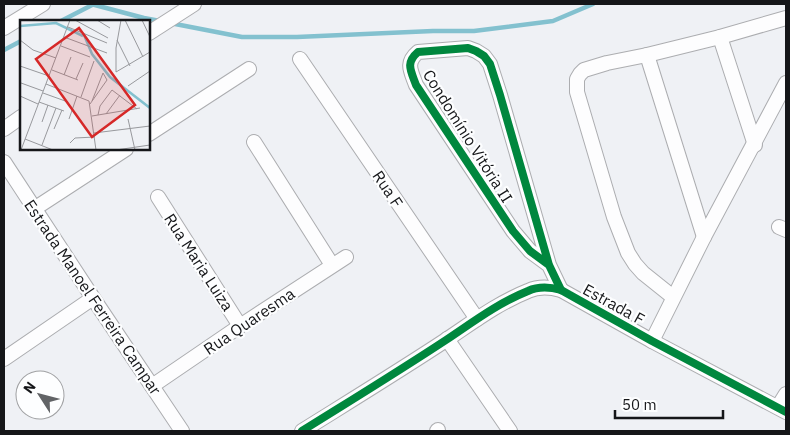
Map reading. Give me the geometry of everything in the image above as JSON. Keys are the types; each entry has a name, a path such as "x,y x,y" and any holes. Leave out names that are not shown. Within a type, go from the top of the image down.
{"street":[{"path":"4,28 43,4"},
{"path":"150,32 190,6"},
{"path":"673,297 643,273 628,253 614,217 578,92 577,79 584,70 607,63 647,55 786,18"},
{"path":"720,36 754,145"},
{"name":"Condomínio Vitória II","path":"550,264 530,251 513,231 416,85 410,68 410,62 418,52 468,48 476,50 490,64 550,264 561,290"},
{"path":"647,55 704,237"},
{"name":"Rua F","path":"300,59 477,318"},
{"path":"150,133 249,69"},
{"path":"652,342 704,237 786,83"},
{"path":"4,129 20,119"},
{"path":"254,142 332,266"},
{"path":"34,209 124,150"},
{"name":"Estrada Manoel Ferreira Campar","path":"4,162 181,431"},
{"name":"Rua Maria Luiza","path":"158,198 240,326"},
{"name":"Rua Quaresma","path":"152,386 346,257"},
{"name":"Estrada F","path":"302,431 477,318 529,290 541,287 552,287 561,290 652,342 782,410"},
{"path":"4,359 93,298"},
{"path":"447,339 510,431"},
{"path":"782,410 786,394"}],"waterway":[{"path":"91,4 160,21"},
{"path":"63,20 94,4"},
{"path":"170,23 242,37 474,31 553,21 593,4"},
{"path":"4,50 20,42"}],"cycle path":[{"path":"549,265 530,251 513,231 416,85 410,64 418,52 468,48 484,56 490,64 549,265 561,290"},
{"path":"302,431 496,307 536,288 561,290 786,412"}]}
